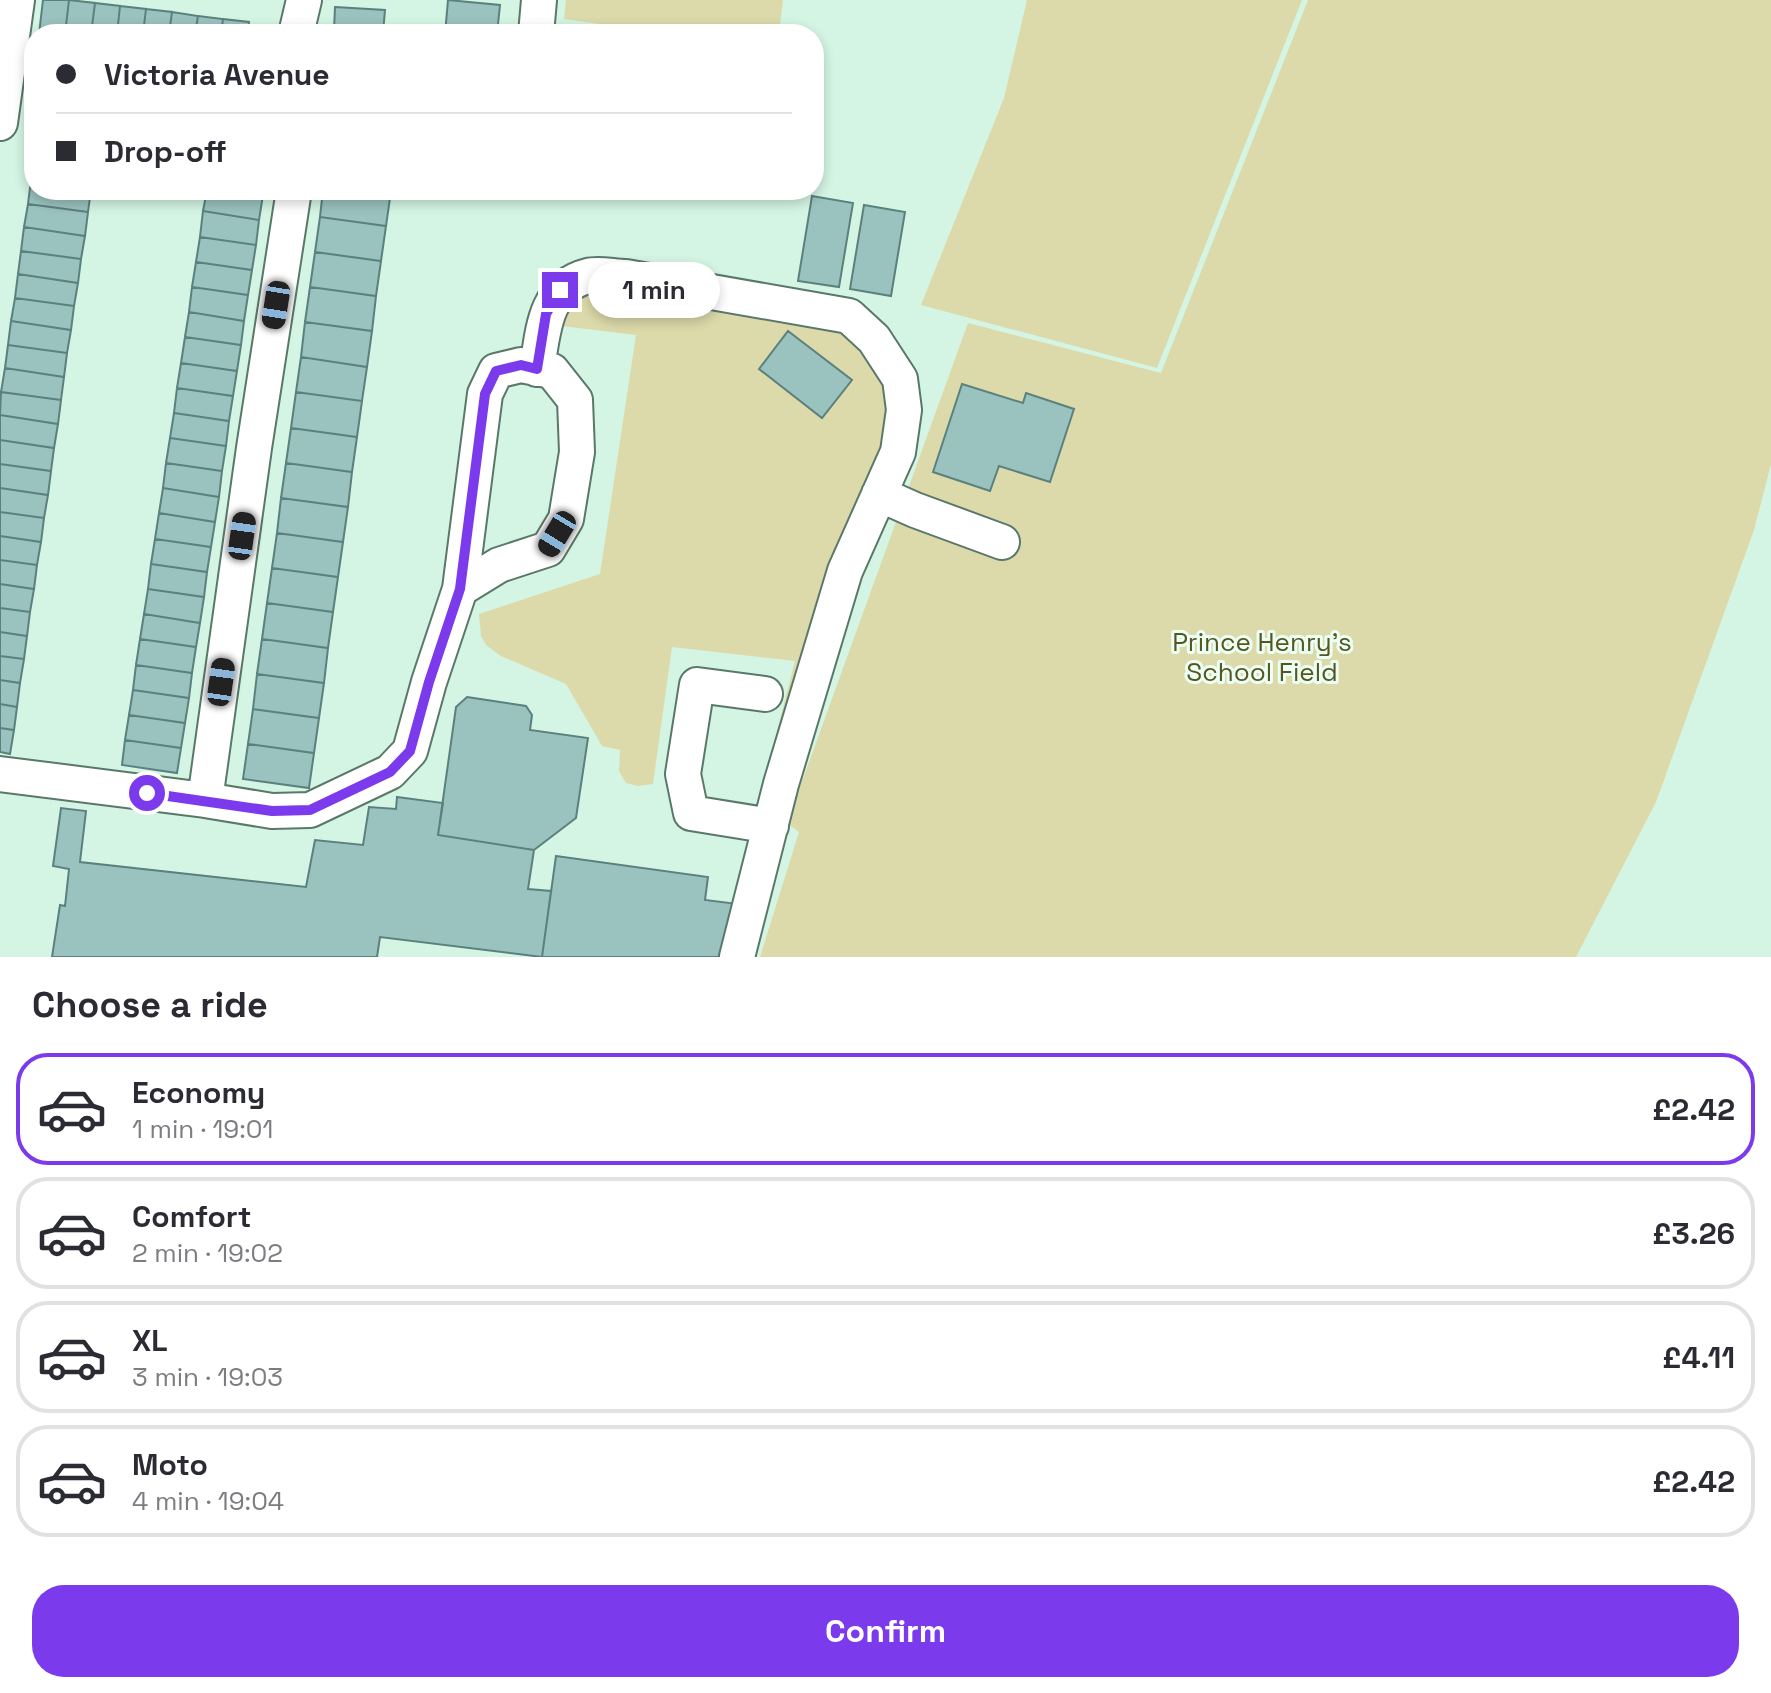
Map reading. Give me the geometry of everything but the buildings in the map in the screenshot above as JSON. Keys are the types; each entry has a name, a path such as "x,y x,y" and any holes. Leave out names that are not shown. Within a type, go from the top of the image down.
{"street":[{"path":"0,123 20,83 17,0"},
{"path":"298,24 304,0"},
{"path":"537,24 539,0"},
{"path":"205,800 293,200"},
{"path":"537,369 546,314 560,290 588,276 626,277 849,316 874,339 900,379 904,410 898,452 845,571 771,826 737,957"},
{"path":"0,774 272,811 310,810 390,772 410,751 460,589 485,394 496,371 521,365 552,371 575,400 577,452 566,519 548,549 499,565 460,589"},
{"path":"879,494 1002,542"},
{"path":"765,694 697,685 683,774 691,813 771,826"}],"green space":[{"path":"566,0 783,0 780,24 600,24 564,19"},
{"path":"1027,0 1302,0 1157,368 921,305 1004,98"},
{"name":"Prince Henry's School Field","path":"1308,0 1771,0 1771,464 1754,530 1656,802 1576,957 760,957 799,832 787,823 968,323 1161,373"},
{"path":"588,276 849,316 904,410 758,805 795,661 672,647 653,784 638,786 626,783 619,771 620,750 602,746 566,684 501,656 486,645 481,636 479,614 600,574 636,335 545,324"}],"route":[{"path":"147,793 272,811 310,810 390,772 410,751 460,589 485,394 496,371 521,365 537,369 546,314 560,290"}]}
